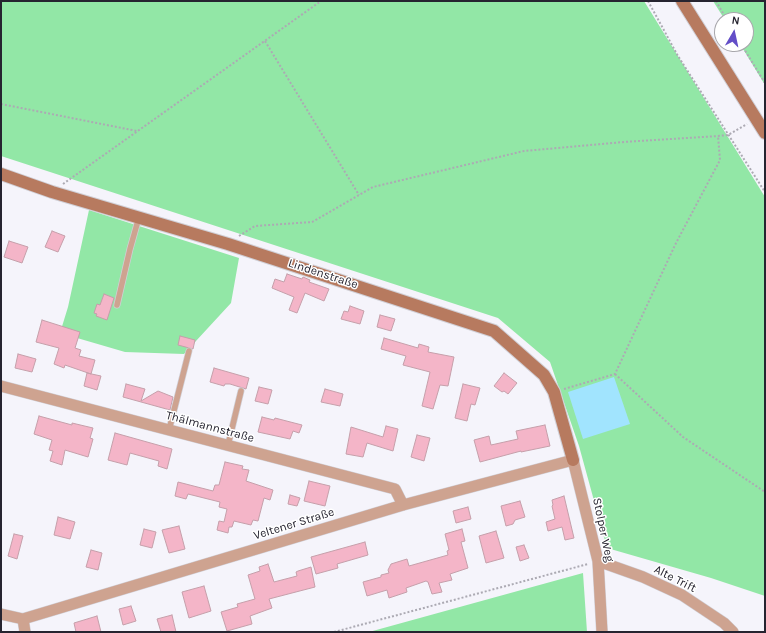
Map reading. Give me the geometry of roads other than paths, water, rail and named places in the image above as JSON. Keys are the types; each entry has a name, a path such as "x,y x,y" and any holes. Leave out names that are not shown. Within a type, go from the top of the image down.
{"street":[{"path":"682,1 765,133"},
{"name":"Lindenstraße","path":"1,174 52,192 228,244 494,331 544,375 554,392 573,460"},
{"name":"Thälmannstraße","path":"1,386 395,489 403,505"},
{"name":"Veltener Straße","path":"1,614 23,619 403,505 573,460"},
{"name":"Stolper Weg","path":"573,460 598,561 602,632"},
{"name":"Alte Trift","path":"598,561 643,577 682,595 724,623 733,632"},
{"path":"23,619 24,632"}],"lane":[{"path":"117,305 139,217"},
{"path":"169,430 189,351"},
{"path":"228,446 241,391"}],"water":[{"path":"614,377 630,424 583,439 568,392"}]}
